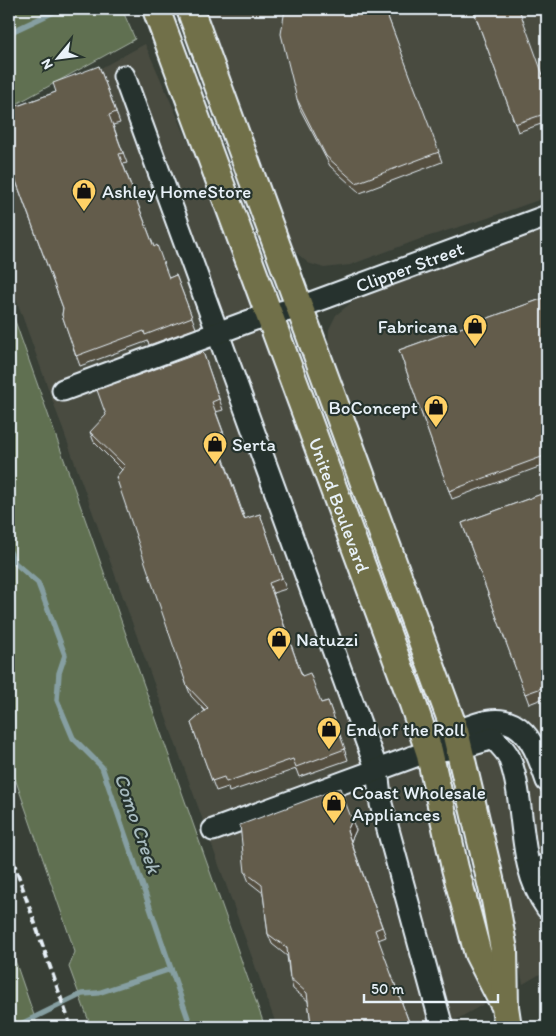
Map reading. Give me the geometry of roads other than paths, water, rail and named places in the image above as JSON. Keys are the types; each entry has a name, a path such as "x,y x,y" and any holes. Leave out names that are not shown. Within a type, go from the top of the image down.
{"main road":[{"name":"United Boulevard","path":"156,9 429,751 455,868 478,954 503,1020"},
{"name":"United Boulevard","path":"190,9 458,739 504,950 503,1020"}],"street":[{"path":"124,76 378,770 381,804 442,1027"},
{"name":"Clipper Street","path":"63,390 269,315 300,307 547,216"},
{"path":"213,830 429,751 458,739 493,719 508,721 518,727 544,763"},
{"path":"458,739 494,738 510,758 521,831 539,868 537,894 547,908"}],"waterway":[{"name":"Como Creek","path":"9,33 60,9"},
{"name":"Como Creek","path":"9,550 15,563 38,583 65,655 59,673 57,700 73,738 102,767 171,969 98,993 82,994 15,1027"},
{"path":"171,969 191,1027"},
{"path":"9,1009 15,1027"}],"railway":[{"path":"9,849 71,1027"}],"place":[{"name":"Ashley HomeStore","path":"84,212"},
{"name":"Fabricana","path":"475,347"},
{"name":"BoConcept","path":"436,428"},
{"name":"Serta","path":"215,465"},
{"name":"Natuzzi","path":"279,660"},
{"name":"End of the Roll","path":"329,750"},
{"name":"Coast Wholesale Appliances","path":"334,824"}]}
